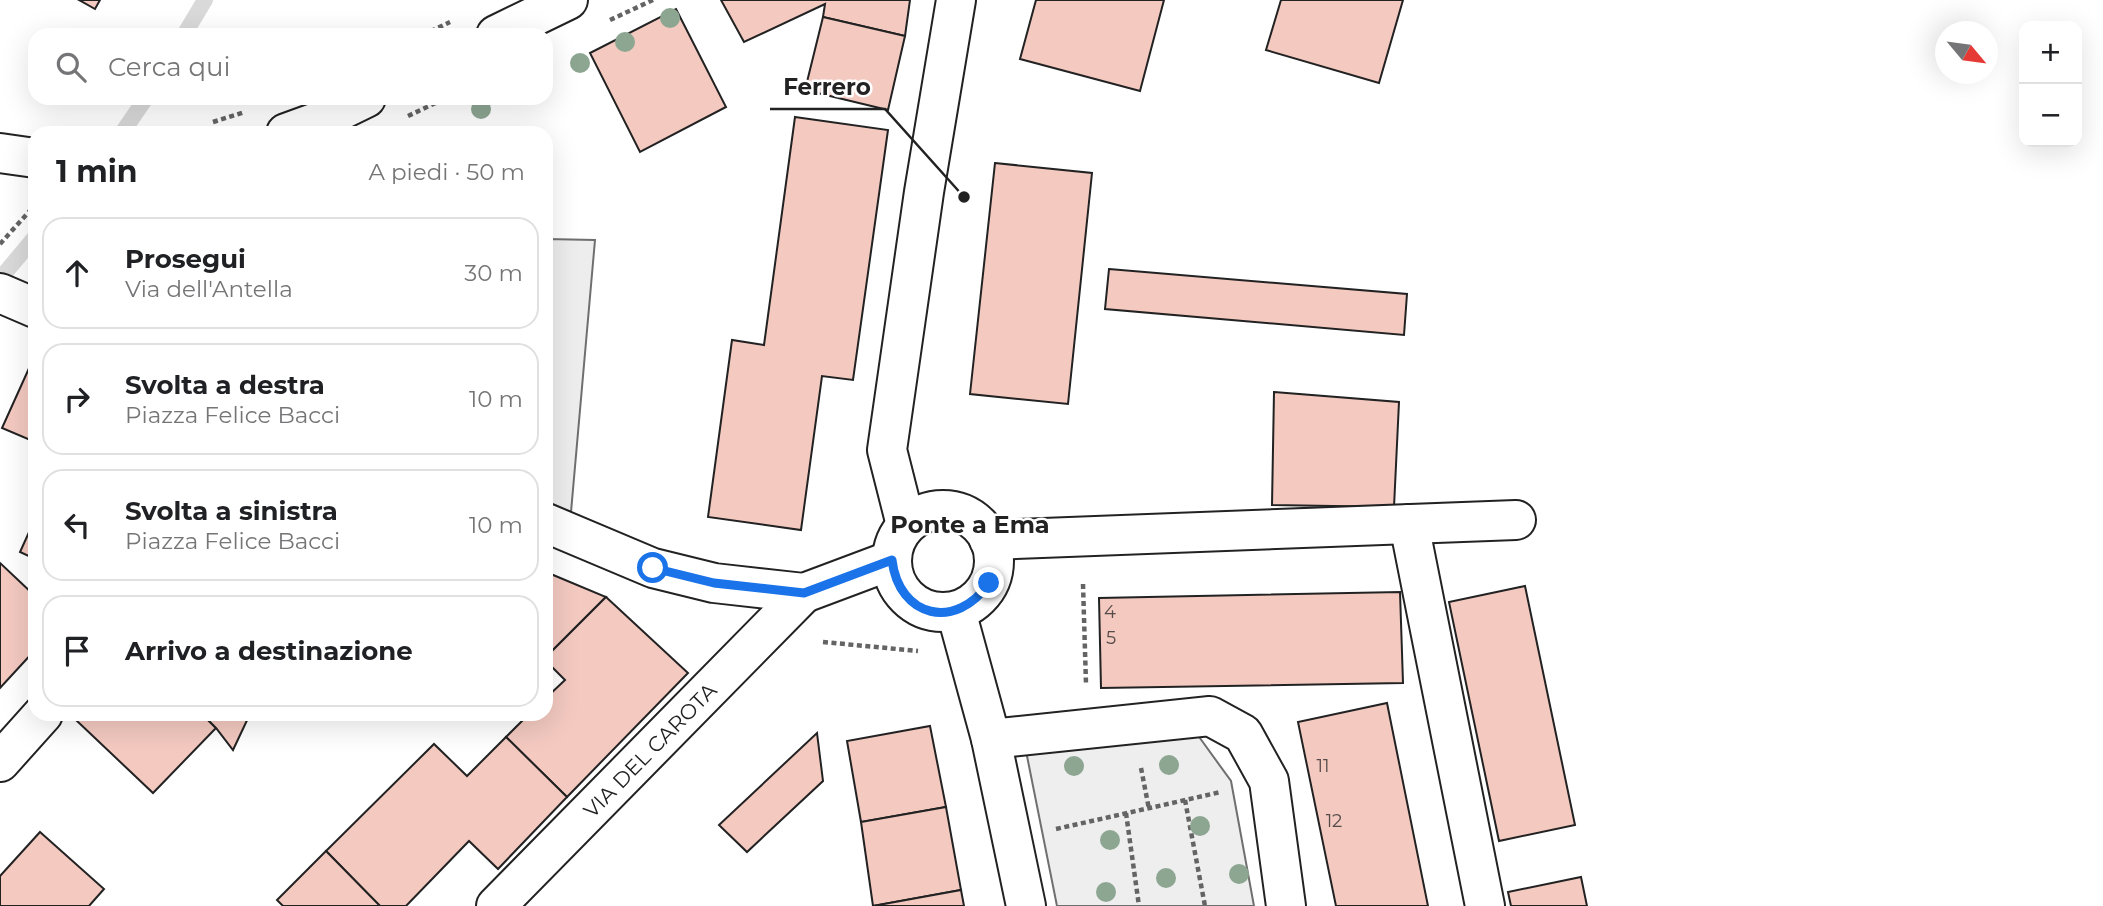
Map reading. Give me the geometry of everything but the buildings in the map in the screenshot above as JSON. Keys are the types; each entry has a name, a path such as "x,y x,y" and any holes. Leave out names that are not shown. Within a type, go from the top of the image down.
{"street":[{"path":"510,28 568,0"},
{"path":"906,525 887,450 924,192 956,0"},
{"path":"305,126 352,105"},
{"path":"0,153 28,157"},
{"path":"953,511 974,521 989,540 993,571 989,583 968,606 956,611 936,612 925,609 908,599 897,585 892,560 898,537 906,525 923,514 953,511"},
{"path":"989,540 1517,520"},
{"path":"1409,524 1485,906"},
{"path":"553,526 653,568 714,583 804,593 892,560"},
{"name":"VIA DEL CAROTA","path":"496,906 804,593"},
{"path":"956,611 991,739 1026,906"},
{"path":"991,739 1210,716 1243,734 1269,781 1286,906"},
{"path":"0,762 37,721"}],"path":[{"path":"0,243 28,213"},
{"path":"763,637 930,652"},
{"path":"1047,831 1269,781"},
{"path":"1214,782 1221,792 1224,804"},
{"path":"1185,800 1205,906"},
{"path":"1126,813 1139,906"}],"shaded area":[{"path":"553,239 595,240 571,512 553,504"},
{"path":"1197,734 1231,781 1254,906 1057,906 1026,751"}],"waterway":[{"path":"188,28 205,0"},
{"path":"127,126 141,105"},
{"path":"0,279 28,245"}],"place":[{"name":"Ferrero","path":"964,197"}],"district":[{"name":"Ponte a Ema","path":"970,524"}],"route":[{"path":"653,568 714,583 804,593 892,560 897,585 908,599 936,612 956,611 968,606 989,583"}]}
